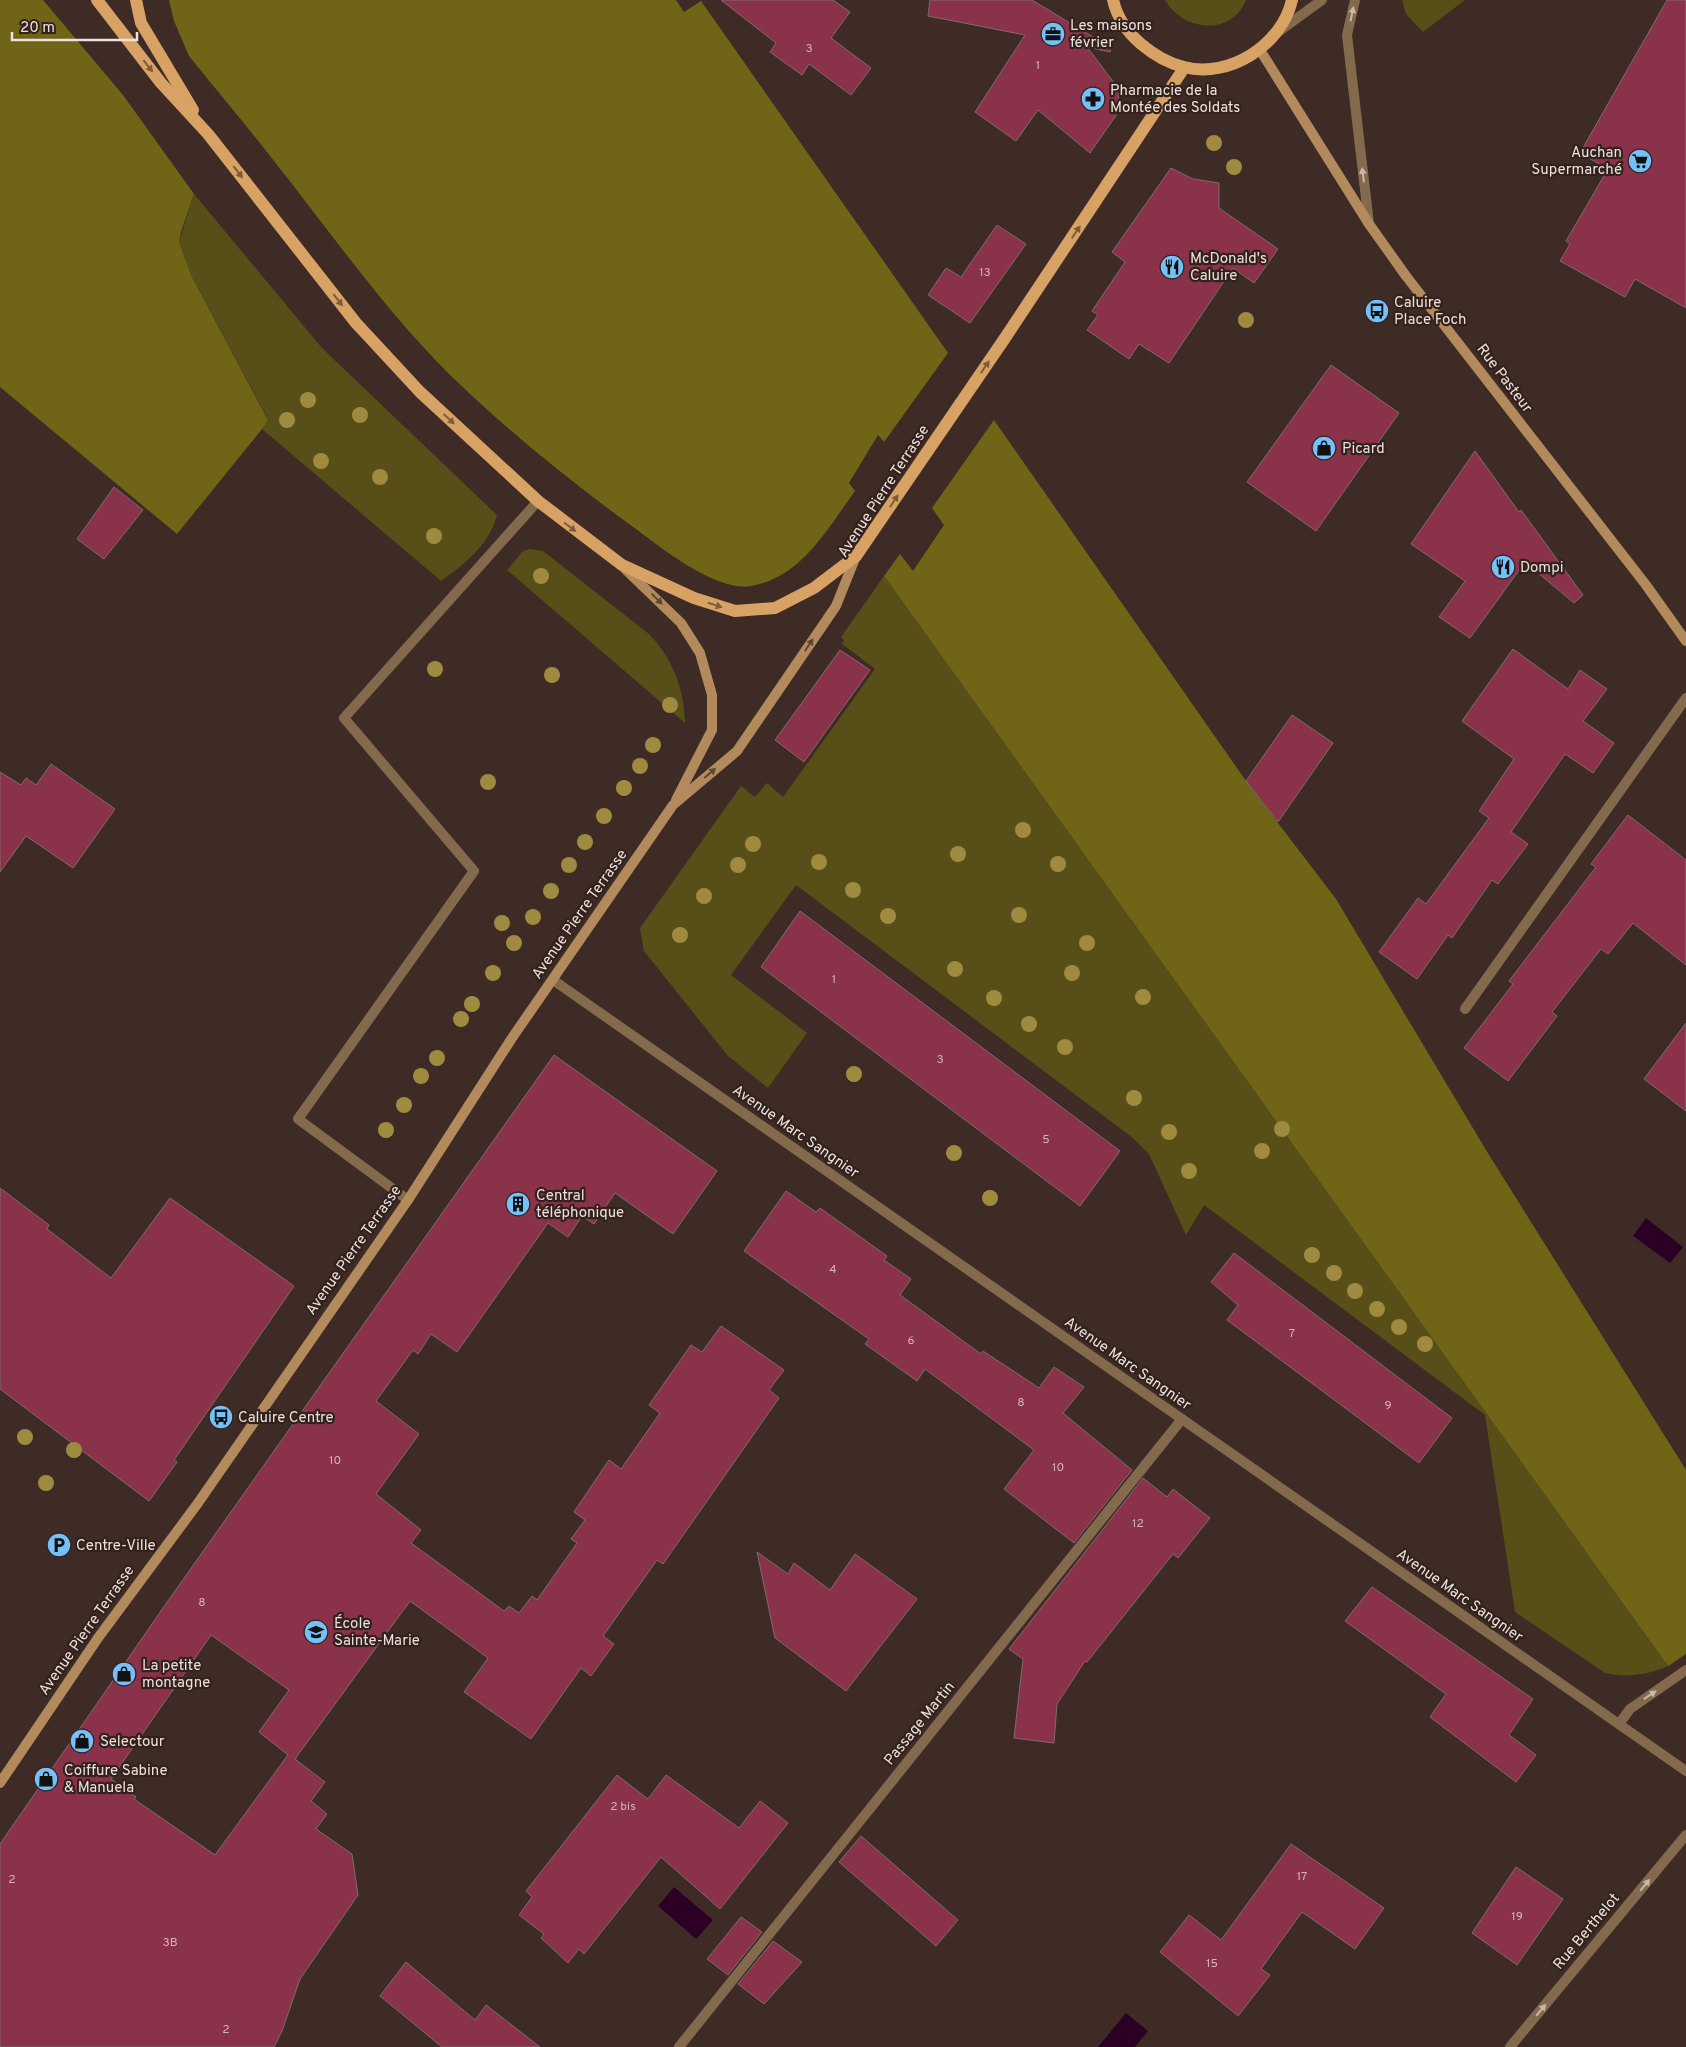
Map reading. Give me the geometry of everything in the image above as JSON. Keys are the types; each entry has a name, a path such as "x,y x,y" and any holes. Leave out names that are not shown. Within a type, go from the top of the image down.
{"main road":[{"path":"97,0 161,83 208,134 356,323 420,392 538,501 622,566 681,623 700,653 712,695 712,730 674,805"},
{"path":"136,0 141,23 208,134"},
{"path":"1113,0 1115,10 1131,36 1155,56 1184,68 1211,69 1236,63 1260,50 1277,32 1290,8 1292,0"},
{"name":"Rue Pasteur","path":"1260,50 1369,224 1406,276 1646,584 1686,641"},
{"name":"Avenue Pierre Terrasse","path":"0,1783 98,1638 198,1503 408,1200 512,1038 674,805 737,751 836,606 856,556 1011,330 1184,68"},
{"path":"622,566 694,598 735,611 775,608 814,588 856,556"}],"street":[{"path":"1277,32 1322,0"},
{"path":"1354,0 1347,35 1369,224"},
{"path":"408,1200 298,1118 474,871 344,718 538,501"},
{"path":"1465,1009 1686,698"},
{"name":"Avenue Marc Sangnier","path":"553,980 1686,1771"},
{"name":"Passage Martin","path":"679,2047 1182,1419"},
{"path":"1619,1724 1630,1709 1686,1670"},
{"name":"Rue Berthelot","path":"1510,2047 1686,1835"}],"shaded area":[{"path":"0,0 43,0 123,95 194,194 179,242 192,277 268,420 177,534 0,387"},
{"path":"169,0 676,0 684,12 701,1 948,353 884,442 878,435 849,483 855,491 812,549 799,562 785,573 769,581 751,586 723,583 708,577 677,559 566,476 518,437 449,374 425,349 358,270 189,56 174,21"},
{"path":"1165,0 1246,0 1239,12 1230,20 1207,26 1183,19 1173,11"},
{"path":"1402,0 1465,0 1423,32 1406,14"},
{"path":"194,194 322,348 497,515 482,545 467,561 441,581 262,429 268,419 192,277 179,242"},
{"path":"994,420 1246,781 1336,899 1486,1150 1686,1470 1686,1654 1668,1666 884,576 900,554 913,571 944,525 932,508"},
{"path":"530,549 543,551 649,634 665,654 676,675 682,698 685,723 507,570 523,551"},
{"path":"884,576 1668,1666 1637,1675 1605,1673 1515,1612 1485,1415 1204,1205 1186,1235 1149,1154 1133,1138 796,885 731,975 807,1033 768,1088 728,1056 644,951 640,928 741,786 755,797 767,783 783,797 875,669 842,644 844,640 841,637"},
{"path":"1646,1218 1683,1247 1670,1263 1633,1236"},
{"path":"674,1887 713,1920 696,1939 658,1906"},
{"path":"1126,2013 1148,2031 1135,2047 1098,2047"}],"building":[{"path":"721,0 833,0 850,12 831,38 871,68 851,95 809,64 802,75 770,52 776,43"},
{"path":"930,0 1032,0 1111,48 1110,52 1087,47 1118,88 1119,111 1090,153 1038,110 1016,141 975,112 1025,35 928,16"},
{"name":"Auchan Supermarché","path":"1667,0 1686,0 1686,308 1635,279 1625,297 1560,261 1570,244 1566,241 1608,169 1580,153"},
{"name":"McDonald's Caluire","path":"1171,168 1193,179 1219,183 1219,208 1278,249 1254,283 1233,268 1169,363 1139,344 1129,359 1087,330 1098,315 1092,311 1125,262 1112,252"},
{"path":"997,225 1026,244 970,323 928,295 946,268 961,277"},
{"name":"Picard","path":"1331,365 1399,413 1316,531 1247,482"},
{"path":"1475,451 1583,595 1574,603 1525,562 1470,638 1439,617 1465,581 1411,544"},
{"path":"114,487 143,510 104,559 77,539"},
{"path":"1513,649 1568,689 1580,670 1607,689 1583,721 1614,743 1593,773 1565,754 1511,832 1528,844 1498,884 1492,880 1452,938 1448,935 1417,979 1379,952 1418,898 1426,904 1489,818 1479,811 1514,759 1462,721"},
{"path":"840,650 870,670 804,762 775,740"},
{"path":"1292,715 1333,743 1278,822 1246,781"},
{"path":"51,764 115,809 73,868 26,836 0,872 0,772 21,785 26,778 36,785"},
{"path":"1628,815 1686,860 1686,965 1633,923 1608,954 1601,949 1552,1012 1557,1016 1508,1081 1464,1048 1513,984 1509,981 1596,867 1591,864"},
{"path":"800,911 1120,1151 1080,1206 761,967"},
{"path":"1686,1023 1686,1111 1644,1079"},
{"path":"554,1055 717,1171 673,1234 615,1193 594,1224 582,1216 568,1237 548,1223 457,1352 431,1334 418,1354 413,1350 376,1401 419,1434 376,1494 421,1530 411,1543 504,1611 509,1606 519,1613 532,1596 537,1600 577,1543 571,1539 585,1520 574,1512 609,1460 621,1469 660,1413 649,1405 691,1345 702,1352 721,1326 784,1370 769,1390 779,1398 663,1564 657,1560 603,1636 614,1644 591,1676 581,1668 531,1739 464,1692 488,1658 410,1601 295,1759 325,1782 311,1801 327,1814 316,1829 352,1854 358,1895 300,1979 282,2031 274,2047 0,2047 0,1844 163,1608","holes":["211,1635 289,1690 259,1732 288,1755 215,1855 134,1799 136,1797 111,1779"]},
{"path":"0,1188 49,1225 47,1229 111,1278 170,1198 294,1286 174,1460 177,1462 149,1501 0,1389"},
{"path":"786,1191 816,1212 820,1208 887,1256 884,1260 911,1279 900,1295 981,1354 983,1351 1039,1388 1054,1367 1084,1387 1063,1413 1132,1470 1074,1543 1004,1489 1034,1450 925,1369 917,1381 865,1344 869,1339 744,1251"},
{"path":"1234,1253 1452,1418 1419,1463 1227,1320 1238,1305 1211,1282"},
{"path":"1143,1478 1167,1497 1173,1489 1210,1518 1178,1558 1173,1554 1087,1662 1085,1661 1057,1704 1054,1743 1014,1738 1023,1659 1009,1649"},
{"path":"757,1552 788,1574 794,1563 830,1590 855,1554 917,1599 846,1691 775,1638"},
{"path":"1372,1587 1533,1699 1509,1735 1536,1755 1516,1782 1430,1717 1446,1694 1345,1621"},
{"path":"617,1775 648,1799 666,1775 739,1828 760,1801 788,1823 720,1909 661,1857 584,1954 579,1949 568,1963 541,1938 544,1934 519,1915 532,1897 526,1891"},
{"path":"861,1836 958,1920 936,1946 839,1862"},
{"path":"1291,1844 1384,1908 1355,1949 1302,1912 1261,1969 1270,1975 1238,2016 1160,1952 1189,1915 1221,1940"},
{"path":"1516,1867 1563,1899 1517,1965 1472,1933"},
{"path":"741,1917 762,1932 728,1975 707,1959"},
{"path":"773,1941 802,1962 764,2004 738,1984"},
{"path":"406,1962 475,2020 486,2005 540,2047 442,2047 380,1996"}],"place":[{"name":"Les maisons février","path":"1053,34"},
{"name":"Pharmacie de la Montée des Soldats","path":"1093,99"},
{"name":"Auchan Supermarché","path":"1640,161"},
{"name":"McDonald's Caluire","path":"1172,267"},
{"name":"Caluire Place Foch","path":"1377,311"},
{"name":"Picard","path":"1324,448"},
{"name":"Dompi","path":"1503,567"},
{"name":"Central téléphonique","path":"518,1204"},
{"name":"Caluire Centre","path":"221,1417"},
{"name":"Centre-Ville","path":"59,1545"},
{"name":"École Sainte-Marie","path":"316,1632"},
{"name":"La petite montagne","path":"124,1674"},
{"name":"Selectour","path":"82,1741"},
{"name":"Coiffure Sabine & Manuela","path":"46,1779"}]}
